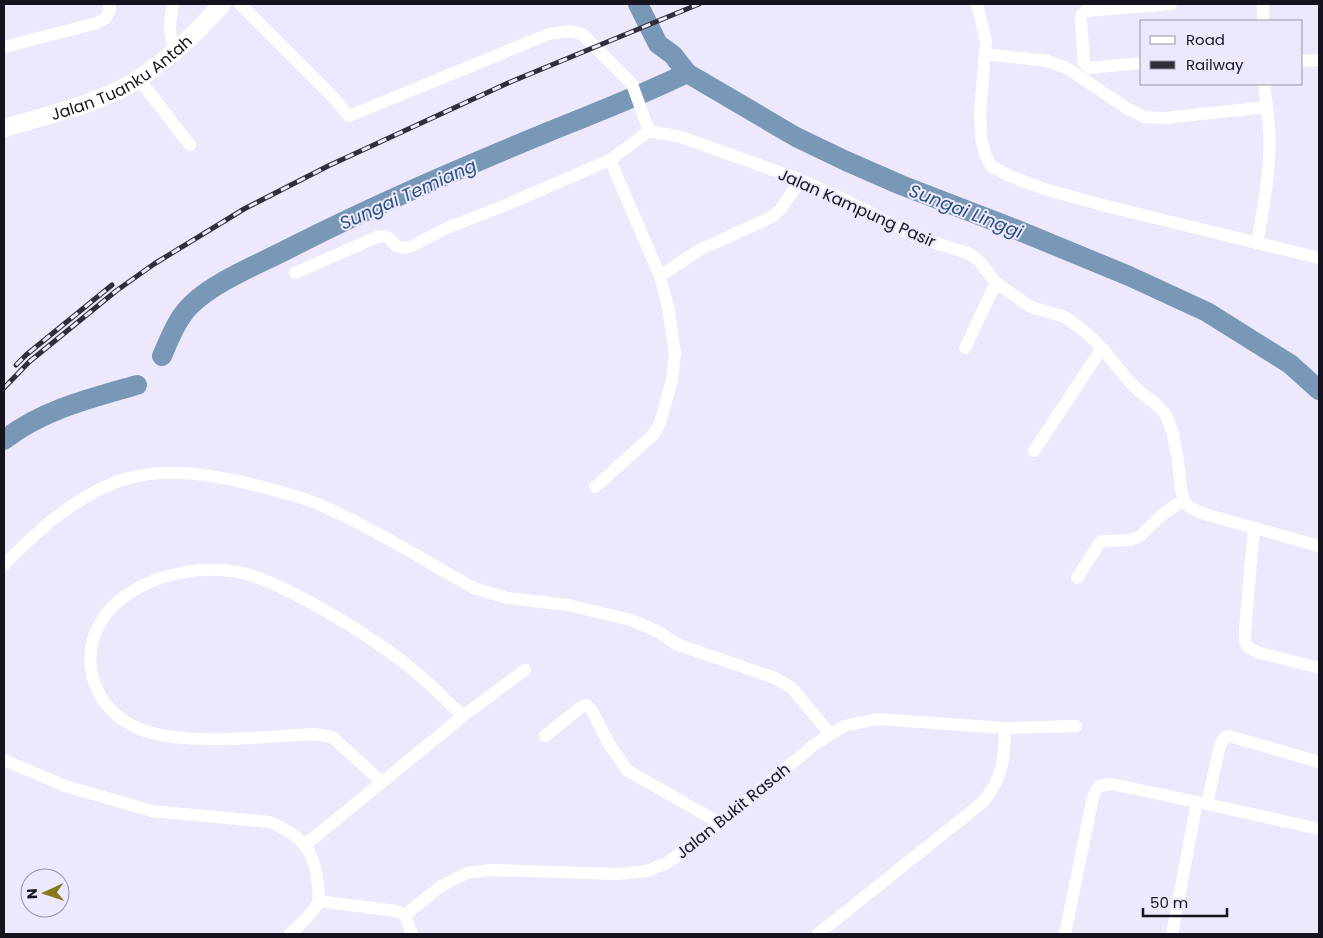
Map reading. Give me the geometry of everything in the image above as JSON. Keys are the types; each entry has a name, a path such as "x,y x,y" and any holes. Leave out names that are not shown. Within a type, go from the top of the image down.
{"highway":[{"name":"Jalan Tuanku Antah","path":"4,128 88,103 118,91 176,50 209,12 222,4"}],"street":[{"path":"4,47 98,23 106,18 110,8 109,4"},
{"path":"173,4 170,38 176,50"},
{"path":"240,4 334,98 349,116 549,34 570,31 582,34 632,84 649,131 610,160 447,228 412,246 405,248 396,246 389,238 384,236 377,237 295,274"},
{"path":"977,4 986,41 980,112 981,138 985,154 991,166 1010,176 1044,189 1319,258"},
{"path":"1140,63 1089,68 1086,66 1084,63 1082,14 1086,11 1171,4"},
{"path":"1264,4 1264,20"},
{"path":"985,54 1047,61 1068,68 1128,109 1145,117 1164,118 1267,107"},
{"path":"1303,61 1319,60"},
{"path":"138,78 190,145"},
{"path":"1257,243 1270,157 1264,85"},
{"name":"Jalan Kampung Pasir","path":"649,131 681,137 801,180 914,236 970,254 980,262 996,283 1031,307 1065,317 1102,348 1128,380 1166,415 1172,430 1184,500"},
{"path":"595,487 653,434 660,423 672,380 676,353 673,330 660,276 610,160"},
{"path":"660,276 699,250 772,217 780,210 801,180"},
{"path":"965,348 996,283"},
{"path":"1034,452 1102,348"},
{"path":"4,565 54,517 86,497 119,481 182,472 213,475 298,496 319,504 482,591 508,598 585,608 630,620 659,632 676,644 775,678 792,688 830,734"},
{"path":"1077,578 1102,541 1130,540 1140,536 1163,514 1184,500 1188,506 1201,513 1319,546"},
{"path":"1254,528 1245,630 1245,641 1248,648 1319,668"},
{"path":"382,782 332,737 315,734 210,739 153,734 134,726 116,715 103,701 95,686 90,666 92,643 102,620 120,600 145,584 176,574 210,570 242,573 281,585 332,614 424,679 463,716"},
{"path":"305,845 463,716 526,670"},
{"path":"545,736 586,705 592,709 609,744 628,771 720,823"},
{"name":"Jalan Bukit Rasah","path":"405,915 441,886 467,873 490,870 618,874 647,871 667,863 720,823 814,744 844,726 877,719 1005,728 1076,726"},
{"path":"818,934 983,802 1000,776 1003,764 1005,728"},
{"path":"1172,934 1202,803 1220,745 1225,737 1234,736 1319,762"},
{"path":"4,760 65,786 152,811 270,822 286,829 305,845 312,854 319,888 318,901 290,934"},
{"path":"1065,934 1093,797 1099,786 1111,784 1319,829"},
{"path":"318,901 396,910 405,915 412,934"}],"waterway":[{"name":"Sungai Linggi","path":"638,4 658,44 673,55 687,73 796,137 901,185 1129,276 1207,312 1290,364 1319,390"},
{"name":"Sungai Temiang","path":"162,356 174,328 192,304 213,288 238,273 418,187 687,73"},
{"name":"Sungai Temiang","path":"4,440 34,421 51,413 85,400 137,385"}],"railway":[{"path":"4,388 29,362 116,291 154,264 244,209 328,166 508,83 699,4"},
{"path":"16,365 112,285"}]}
